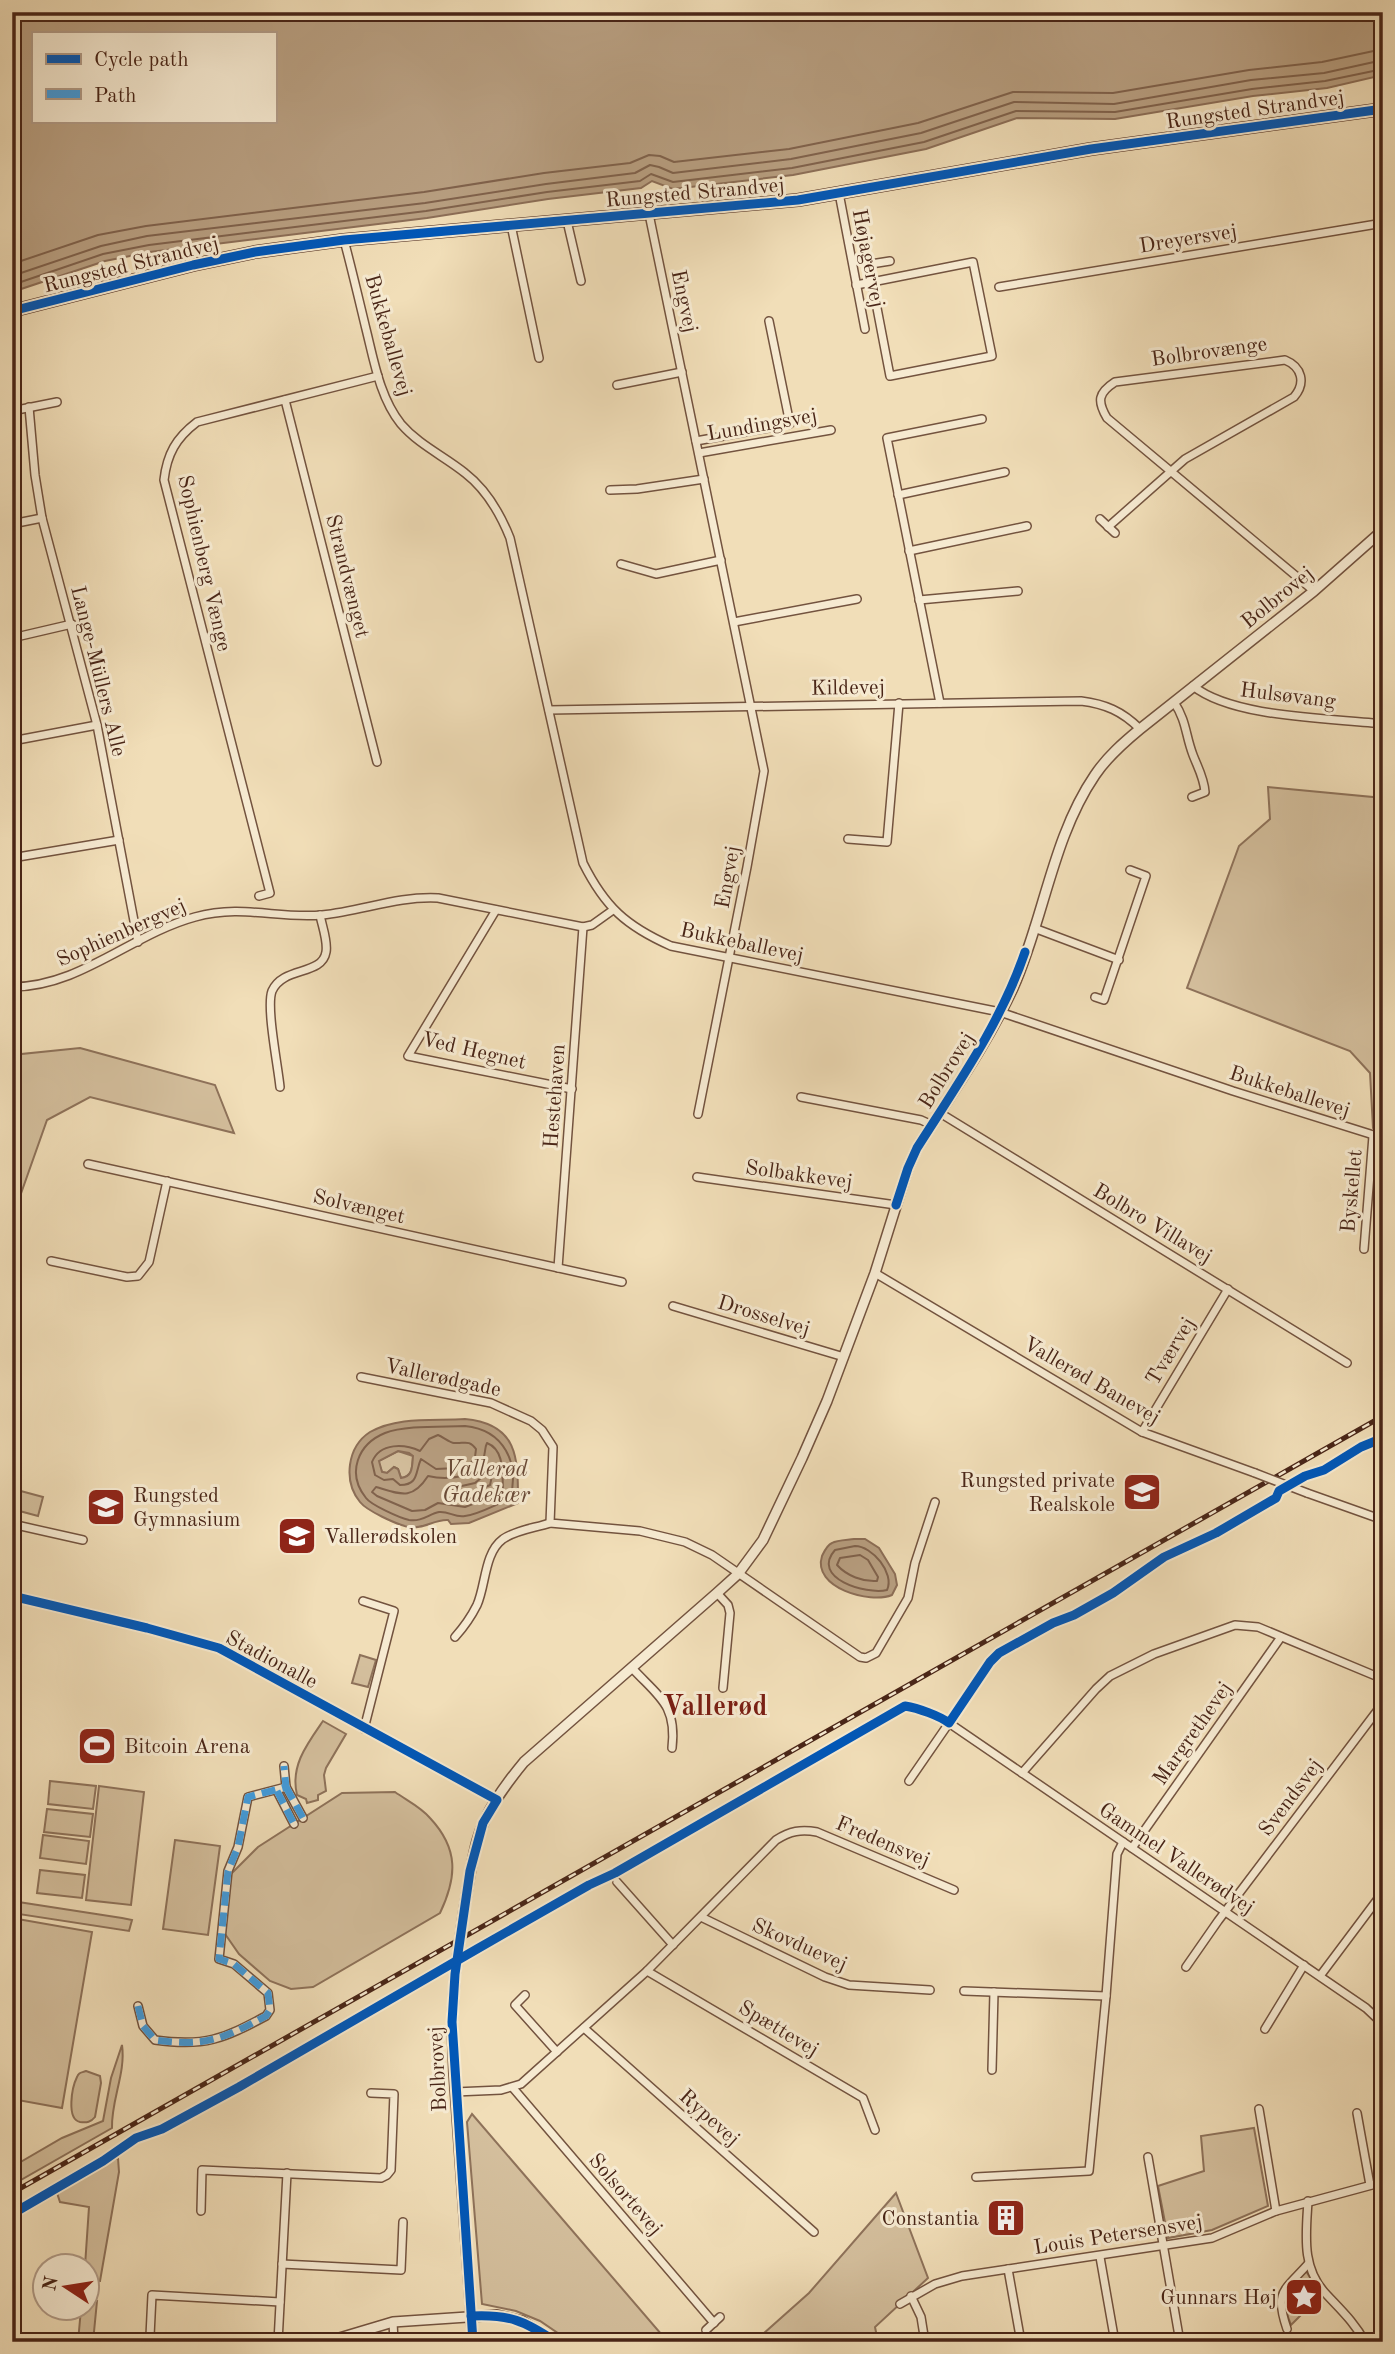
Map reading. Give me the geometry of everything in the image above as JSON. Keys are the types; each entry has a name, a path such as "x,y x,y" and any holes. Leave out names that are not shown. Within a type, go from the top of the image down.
{"main road":[{"name":"Rungsted Strandvej","path":"12,311 193,264 255,252 344,240 798,200 1091,149 1383,109"}],"street":[{"name":"Højagervej","path":"839,193 864,329"},
{"name":"Engvej","path":"649,214 764,779 698,1114"},
{"path":"567,220 581,281"},
{"name":"Dreyersvej","path":"999,287 1383,223"},
{"path":"511,225 539,358"},
{"name":"Bukkeballevej","path":"344,240 378,376 388,404 401,424 420,442 466,473 485,492 500,513 510,538 583,863 597,890 630,925 671,946 1000,1012 1383,1138"},
{"path":"856,285 872,282 973,262 992,356 890,376 872,282 869,267 871,264 890,261"},
{"path":"696,441 790,425 769,321"},
{"name":"Bolbrovænge","path":"1108,527 1170,471 1185,459 1294,397 1301,386 1301,379 1296,367 1285,360 1115,382 1105,388 1101,407 1107,418 1170,471 1314,591"},
{"path":"617,385 682,372"},
{"name":"Sophienberg Vænge","path":"259,896 270,893 164,480 166,462 184,431 197,422 378,376"},
{"name":"Strandvænget","path":"285,400 377,762"},
{"path":"12,411 57,402"},
{"name":"Lange-Müllers Alle","path":"29,407 42,518 97,725 138,942"},
{"path":"940,703 887,438 982,419"},
{"name":"Lundingsvej","path":"699,453 831,430"},
{"path":"898,495 1005,472"},
{"path":"610,490 637,489 704,479"},
{"path":"12,524 42,518"},
{"path":"1100,519 1115,533"},
{"path":"909,551 1027,526"},
{"name":"Bolbrovej","path":"473,2342 452,2022 455,1974 464,1910 477,1840 484,1823 526,1759 717,1594 738,1574 762,1540 827,1401 875,1273 908,1168 1013,986 1068,826 1096,773 1115,750 1314,591 1383,530"},
{"path":"621,564 656,574 721,559"},
{"path":"919,600 1018,591"},
{"path":"733,622 857,599"},
{"path":"12,638 72,624"},
{"name":"Hulsøvang","path":"1193,686 1206,696 1228,705 1265,712 1383,724"},
{"name":"Kildevej","path":"549,710 1081,701 1112,708 1127,716 1140,729"},
{"path":"1174,702 1184,718 1192,752 1204,781 1205,792 1192,797"},
{"path":"848,839 887,842 899,703"},
{"path":"12,741 97,725"},
{"path":"12,858 119,841"},
{"path":"1095,997 1104,1000 1146,876 1130,870"},
{"name":"Sophienbergvej","path":"12,987 46,983 76,973 172,925 224,911 251,910 320,915 416,897 438,898 583,927"},
{"name":"Ved Hegnet","path":"496,910 408,1056 572,1089"},
{"path":"583,927 592,925 613,910"},
{"path":"280,1087 270,999 278,981 286,975 316,966 322,961 326,948 320,915"},
{"name":"Hestehaven","path":"558,1268 583,927"},
{"path":"1034,928 1119,960"},
{"path":"801,1097 922,1120 932,1125"},
{"name":"Bolbro Villavej","path":"940,1113 1347,1363"},
{"name":"Byskellet","path":"1364,1250 1373,1136"},
{"name":"Solvænget","path":"88,1164 622,1282"},
{"name":"Solbakkevej","path":"697,1177 896,1205"},
{"path":"51,1261 127,1277 138,1276 149,1262 167,1181"},
{"name":"Vallerød Banevej","path":"875,1273 1142,1432 1383,1520"},
{"name":"Tværvej","path":"1142,1432 1228,1289"},
{"name":"Drosselvej","path":"673,1306 844,1357"},
{"name":"Vallerødgade","path":"361,1377 491,1403 530,1421 542,1430 553,1447 550,1523"},
{"path":"455,1637 478,1603 491,1555 497,1545 514,1533 550,1523 627,1529 668,1536 711,1555 851,1653 860,1657 872,1656 908,1598 915,1563 935,1502"},
{"path":"12,1524 83,1540"},
{"path":"717,1594 728,1605 730,1613 723,1688"},
{"name":"Stadionalle","path":"12,1596 219,1648 497,1800"},
{"path":"363,1601 394,1611 364,1729"},
{"path":"1022,1773 1110,1676 1154,1654 1235,1625 1258,1627 1383,1679"},
{"name":"Margrethevej","path":"1132,1848 1281,1637"},
{"path":"632,1668 667,1705 674,1731 672,1748"},
{"name":"Svendsvej","path":"1186,1967 1224,1912 1383,1703"},
{"name":"Gammel Vallerødvej","path":"909,1782 949,1723 1320,1976 1366,2008 1383,2024"},
{"path":"284,1766 286,1787 303,1818"},
{"path":"138,2006 143,2026 155,2040 200,2043 228,2036 266,2015 270,2010 268,1993 234,1964 219,1959 228,1871 238,1847 248,1797 286,1787"},
{"path":"277,1791 294,1824"},
{"name":"Fredensvej","path":"513,2088 522,2084 647,1971 776,1840 796,1831 817,1832 954,1891"},
{"path":"976,2177 1089,2171 1117,1854 1123,1842"},
{"path":"617,1882 673,1945"},
{"path":"1320,1976 1383,1892"},
{"name":"Skovduevej","path":"701,1917 822,1976 849,1985 930,1990"},
{"path":"1265,2029 1304,1965"},
{"name":"Spættevej","path":"647,1971 863,2098 875,2130"},
{"path":"964,1991 1106,1996"},
{"path":"992,2070 994,1992"},
{"path":"525,1995 515,2004 557,2052"},
{"name":"Rypevej","path":"584,2028 814,2232"},
{"path":"455,2092 513,2088"},
{"name":"Solsortevej","path":"513,2088 717,2320 706,2329"},
{"path":"201,2211 202,2169 381,2178 387,2175 391,2170 394,2094 371,2093"},
{"path":"1259,2109 1276,2211"},
{"path":"1357,2113 1370,2185"},
{"path":"1148,2157 1180,2342"},
{"path":"278,2342 287,2173"},
{"name":"Louis Petersensvej","path":"900,2304 935,2284 962,2276 1212,2238 1276,2211 1383,2182"},
{"path":"1308,2201 1305,2241 1308,2264 1325,2294 1342,2309 1365,2342"},
{"path":"282,2264 401,2270 403,2222"},
{"path":"1100,2257 1115,2342"},
{"path":"1287,2329 1280,2308 1281,2299 1284,2291 1308,2264"},
{"path":"1008,2269 1021,2342"},
{"path":"150,2336 152,2295 280,2302"},
{"path":"911,2296 921,2317 925,2342"},
{"path":"326,2342 393,2322 497,2315 511,2317 533,2327 556,2342"},
{"path":"393,2322 394,2342"}],"shaded area":[{"path":"1268,787 1383,798 1383,1130 1373,1128 1370,1073 1350,1051 1187,988 1239,846 1270,819"},
{"path":"80,1048 215,1085 234,1133 90,1097 47,1120 12,1219 12,1055"},
{"path":"398,1451 413,1456 410,1473 401,1478 398,1469 394,1467 387,1473 382,1472 378,1461"},
{"path":"17,1490 43,1497 38,1516 12,1509"},
{"path":"360,1655 376,1660 368,1687 352,1683"},
{"path":"323,1721 346,1734 326,1768 326,1791 318,1795 318,1800 307,1803 306,1799 297,1795 296,1774 301,1756"},
{"path":"50,1781 96,1786 93,1809 48,1804"},
{"path":"99,1786 144,1792 131,1905 86,1900"},
{"path":"395,1792 426,1814 446,1841 452,1875 440,1913 313,1987 291,1989 270,1981 239,1954 223,1931 229,1876 258,1847 342,1793"},
{"path":"47,1809 93,1814 90,1837 44,1832"},
{"path":"43,1835 89,1841 86,1864 40,1858"},
{"path":"175,1840 220,1846 208,1935 163,1929"},
{"path":"40,1870 85,1875 82,1898 37,1893"},
{"path":"12,1901 132,1920 129,1931 12,1913"},
{"path":"12,1918 92,1932 62,2108 12,2099"},
{"path":"122,2045 122,2066 112,2128 12,2185 12,2167 62,2138 103,2121 111,2078"},
{"path":"86,2071 100,2076 101,2083 95,2117 87,2122 80,2122 73,2115 71,2102 78,2075"},
{"path":"472,2114 668,2342 571,2342 540,2321 516,2311 482,2304 467,2122"},
{"path":"1254,2128 1268,2206 1212,2230 1168,2238 1158,2186 1204,2171 1201,2136"},
{"path":"118,2158 119,2172 102,2270 102,2252 86,2252 89,2207 60,2202 57,2193"},
{"path":"896,2193 928,2278 875,2327 878,2342 754,2342 809,2293"},
{"path":"1306,2271 1321,2295 1291,2325 1285,2301 1289,2290"},
{"path":"80,2322 95,2322 93,2342 78,2342"}],"water":[{"path":"12,12 1383,12 1383,75 1327,88 1253,96 1115,119 1017,118 926,149 793,175 673,189 652,181 641,188 150,252 105,261 12,292"},
{"name":"Vallerød Gadekær","path":"465,1419 483,1422 496,1428 512,1446 517,1472 518,1503 469,1523 451,1524 448,1520 443,1520 413,1528 382,1517 360,1502 351,1484 350,1465 356,1446 362,1438 392,1424 416,1420","holes":["398,1451 413,1456 408,1476 401,1478 398,1469 394,1467 387,1473 382,1472 379,1461"]},
{"path":"865,1539 879,1548 895,1574 897,1585 892,1595 858,1595 834,1585 826,1577 821,1567 822,1556 827,1547 834,1542"}],"railway":[{"path":"12,2193 1383,1416"}],"marked path":[{"path":"138,2006 143,2026 155,2040 172,2042 201,2042 225,2036 266,2016 270,2010 268,1993 234,1964 219,1959 228,1871 238,1847 248,1797 286,1787 284,1766"},
{"path":"286,1787 303,1818"},
{"path":"277,1791 294,1824"}],"cycle path":[{"path":"12,311 255,252 344,240 798,200 1091,149 1383,109"},
{"path":"896,1205 917,1148 991,1029 1025,952"},
{"path":"12,2214 103,2161 136,2138 162,2129 239,2087 905,1706 929,1713 949,1723 999,1653 1113,1593 1164,1557 1216,1533 1276,1498 1279,1491 1305,1476 1324,1470 1361,1447 1383,1438"},
{"path":"12,1596 219,1648 497,1800 483,1823 470,1871 455,1974 452,2022 473,2342"},
{"path":"471,2316 496,2316 516,2320 556,2342"}],"place":[{"name":"Rungsted private Realskole","path":"1142,1492"},
{"name":"Rungsted Gymnasium","path":"106,1507"},
{"name":"Vallerødskolen","path":"297,1536"},
{"name":"Bitcoin Arena","path":"97,1746"},
{"name":"Constantia","path":"1006,2218"},
{"name":"Gunnars Høj","path":"1304,2297"}],"district":[{"name":"Vallerød","path":"715,1705"}]}
